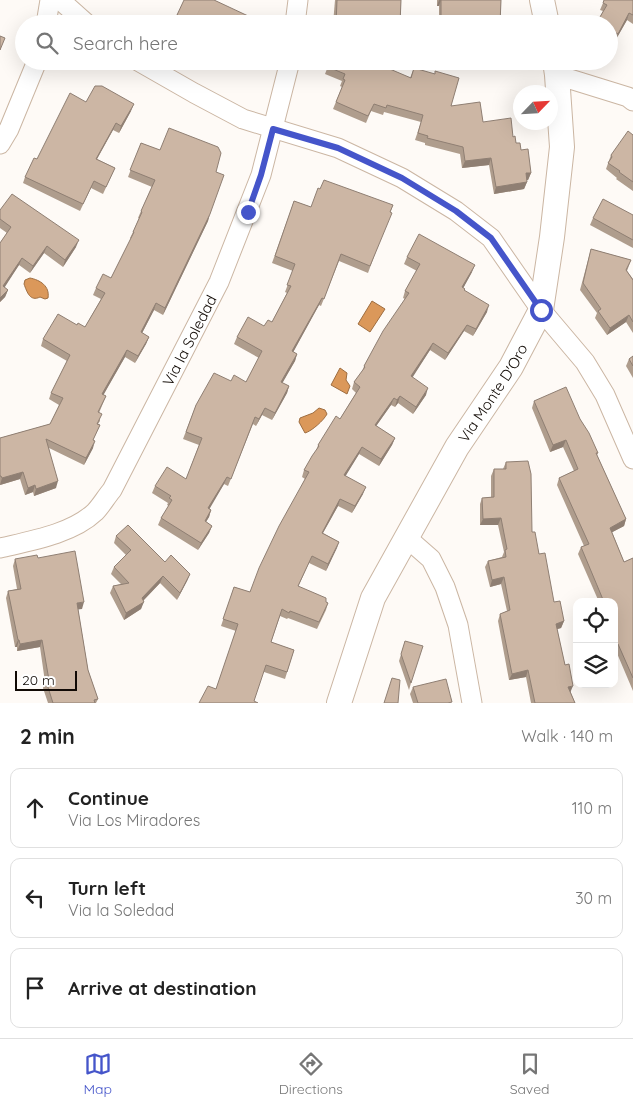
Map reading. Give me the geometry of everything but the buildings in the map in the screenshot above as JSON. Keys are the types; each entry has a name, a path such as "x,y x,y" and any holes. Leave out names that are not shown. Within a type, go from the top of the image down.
{"street":[{"path":"48,15 50,0"},
{"path":"60,0 77,15"},
{"path":"296,15 298,0"},
{"path":"542,0 545,15"},
{"path":"0,144 10,129 33,70"},
{"path":"154,70 243,119 338,148 402,178 456,211 491,238 541,310 586,362 605,395 633,459"},
{"name":"Via la Soledad","path":"0,548 48,537 78,524 94,512 112,490 219,282 261,175 288,70"},
{"name":"Via Monte D'Oro","path":"339,703 373,598 457,447 511,367 541,310 552,237 562,147 556,70"},
{"path":"561,70 628,97 633,101"},
{"path":"407,538 432,559 446,587 458,625 472,703"}],"shaded area":[{"path":"30,278 44,284 48,298 34,298 29,295 24,284 25,280"},
{"path":"372,301 385,309 370,332 358,324"},
{"path":"340,368 347,373 346,380 350,386 347,394 331,385"},
{"path":"319,408 325,410 327,414 317,425 305,433 299,422 300,418 313,413"}],"route":[{"path":"248,212 261,175 273,129 338,148 402,178 456,211 491,238 541,310"}]}
